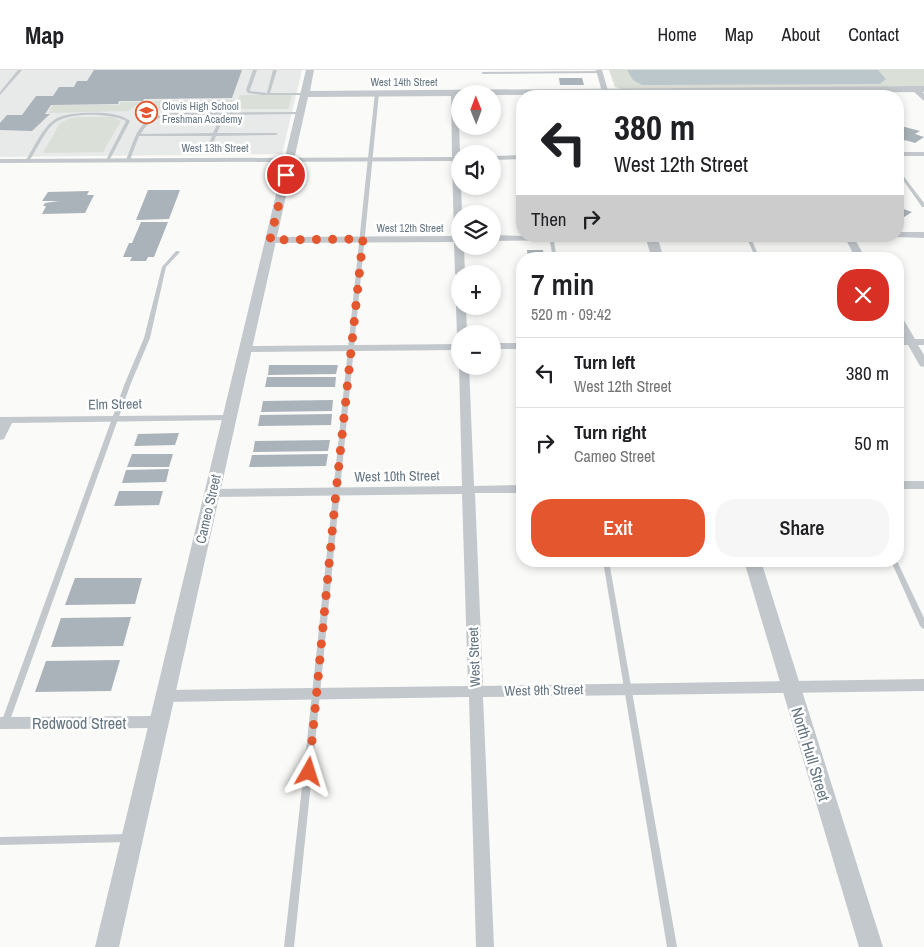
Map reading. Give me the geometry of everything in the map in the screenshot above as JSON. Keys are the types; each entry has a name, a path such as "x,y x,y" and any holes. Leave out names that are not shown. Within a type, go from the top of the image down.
{"street":[{"name":"Cameo Street","path":"106,947 310,70"},
{"path":"599,71 605,90"},
{"name":"West 14th Street","path":"857,90 920,89"},
{"path":"920,89 924,98"},
{"name":"West 14th Street","path":"304,94 451,93"},
{"name":"West 14th Street","path":"501,94 516,94"},
{"path":"904,154 924,154"},
{"path":"501,158 516,157"},
{"name":"West 13th Street","path":"0,161 290,158 451,159"},
{"path":"904,235 924,234"},
{"path":"501,238 516,238"},
{"name":"West 12th Street","path":"270,240 451,239"},
{"path":"904,330 924,364"},
{"path":"904,342 924,342"},
{"path":"501,346 516,346"},
{"path":"245,349 451,347"},
{"name":"West Street","path":"464,375 485,947"},
{"name":"Elm Street","path":"4,420 229,418"},
{"path":"0,438 4,420"},
{"path":"904,485 924,485"},
{"name":"West 10th Street","path":"212,493 516,489"},
{"name":"North Hull Street","path":"754,567 872,947"},
{"name":"West 9th Street","path":"165,696 924,685"},
{"name":"Redwood Street","path":"3,723 158,722"}],"lane":[{"path":"0,94 20,70"},
{"path":"255,70 249,92 304,94"},
{"path":"268,94 275,70"},
{"path":"483,73 599,71"},
{"path":"290,947 377,93"},
{"path":"128,160 145,122 156,116 171,114 300,113"},
{"path":"210,146 224,114"},
{"path":"28,160 54,122 71,115 116,115 128,121 108,160"},
{"path":"139,135 276,134"},
{"path":"904,179 924,206"},
{"path":"3,723 128,383 147,338 164,267 178,252"},
{"path":"607,567 672,947"},
{"path":"897,567 924,626"},
{"path":"0,840 131,838"}],"shaded area":[{"name":"Clovis High School Freshman Academy","path":"0,70 302,70 282,154 0,157"},
{"path":"609,70 924,70 924,87 622,89 615,87"},
{"path":"627,70 878,70 886,79 880,84 642,85 633,80"},
{"path":"240,95 292,95 288,109 235,109"},
{"path":"233,100 230,110 156,110 153,101"},
{"path":"121,102 141,102 128,111 48,113 53,105 119,105"},
{"path":"78,117 112,117 121,121 103,152 43,153 60,123"}],"building":[{"path":"94,70 242,70 232,98 144,99 143,101 119,101 118,104 51,105 45,114 50,114 32,131 0,130 0,123 7,115 22,115 36,96 53,96 59,87 74,87 77,81 87,81"},
{"path":"559,78 582,78 584,85 560,85"},
{"path":"904,127 920,131 915,134 924,137 915,143 905,140"},
{"path":"148,190 180,190 169,219 136,220"},
{"path":"89,191 87,195 94,195 85,213 42,214 46,206 43,206 45,203 59,201 42,201 48,192"},
{"path":"904,209 912,212 904,217"},
{"path":"141,222 168,222 154,257 148,257 146,261 130,261 132,257 123,257 129,243 132,243"},
{"path":"527,250 543,250 543,252 527,252"},
{"path":"269,365 338,365 336,374 268,375"},
{"path":"267,377 336,377 335,387 265,387"},
{"path":"333,400 332,411 261,412 263,401"},
{"path":"332,414 331,425 258,426 260,415"},
{"path":"179,433 175,445 134,446 138,434"},
{"path":"330,440 328,451 253,452 255,441"},
{"path":"132,454 173,454 169,467 127,467"},
{"path":"328,454 326,466 249,467 252,455"},
{"path":"169,469 166,482 122,483 126,470"},
{"path":"119,491 163,491 159,505 114,506"},
{"path":"75,578 142,578 135,604 65,605"},
{"path":"131,617 123,646 51,647 61,618"},
{"path":"120,660 111,691 35,692 46,661"}],"place":[{"name":"Clovis High School Freshman Academy","path":"146,112"}],"route":[{"path":"286,175 270,240 363,239 309,772"}]}
